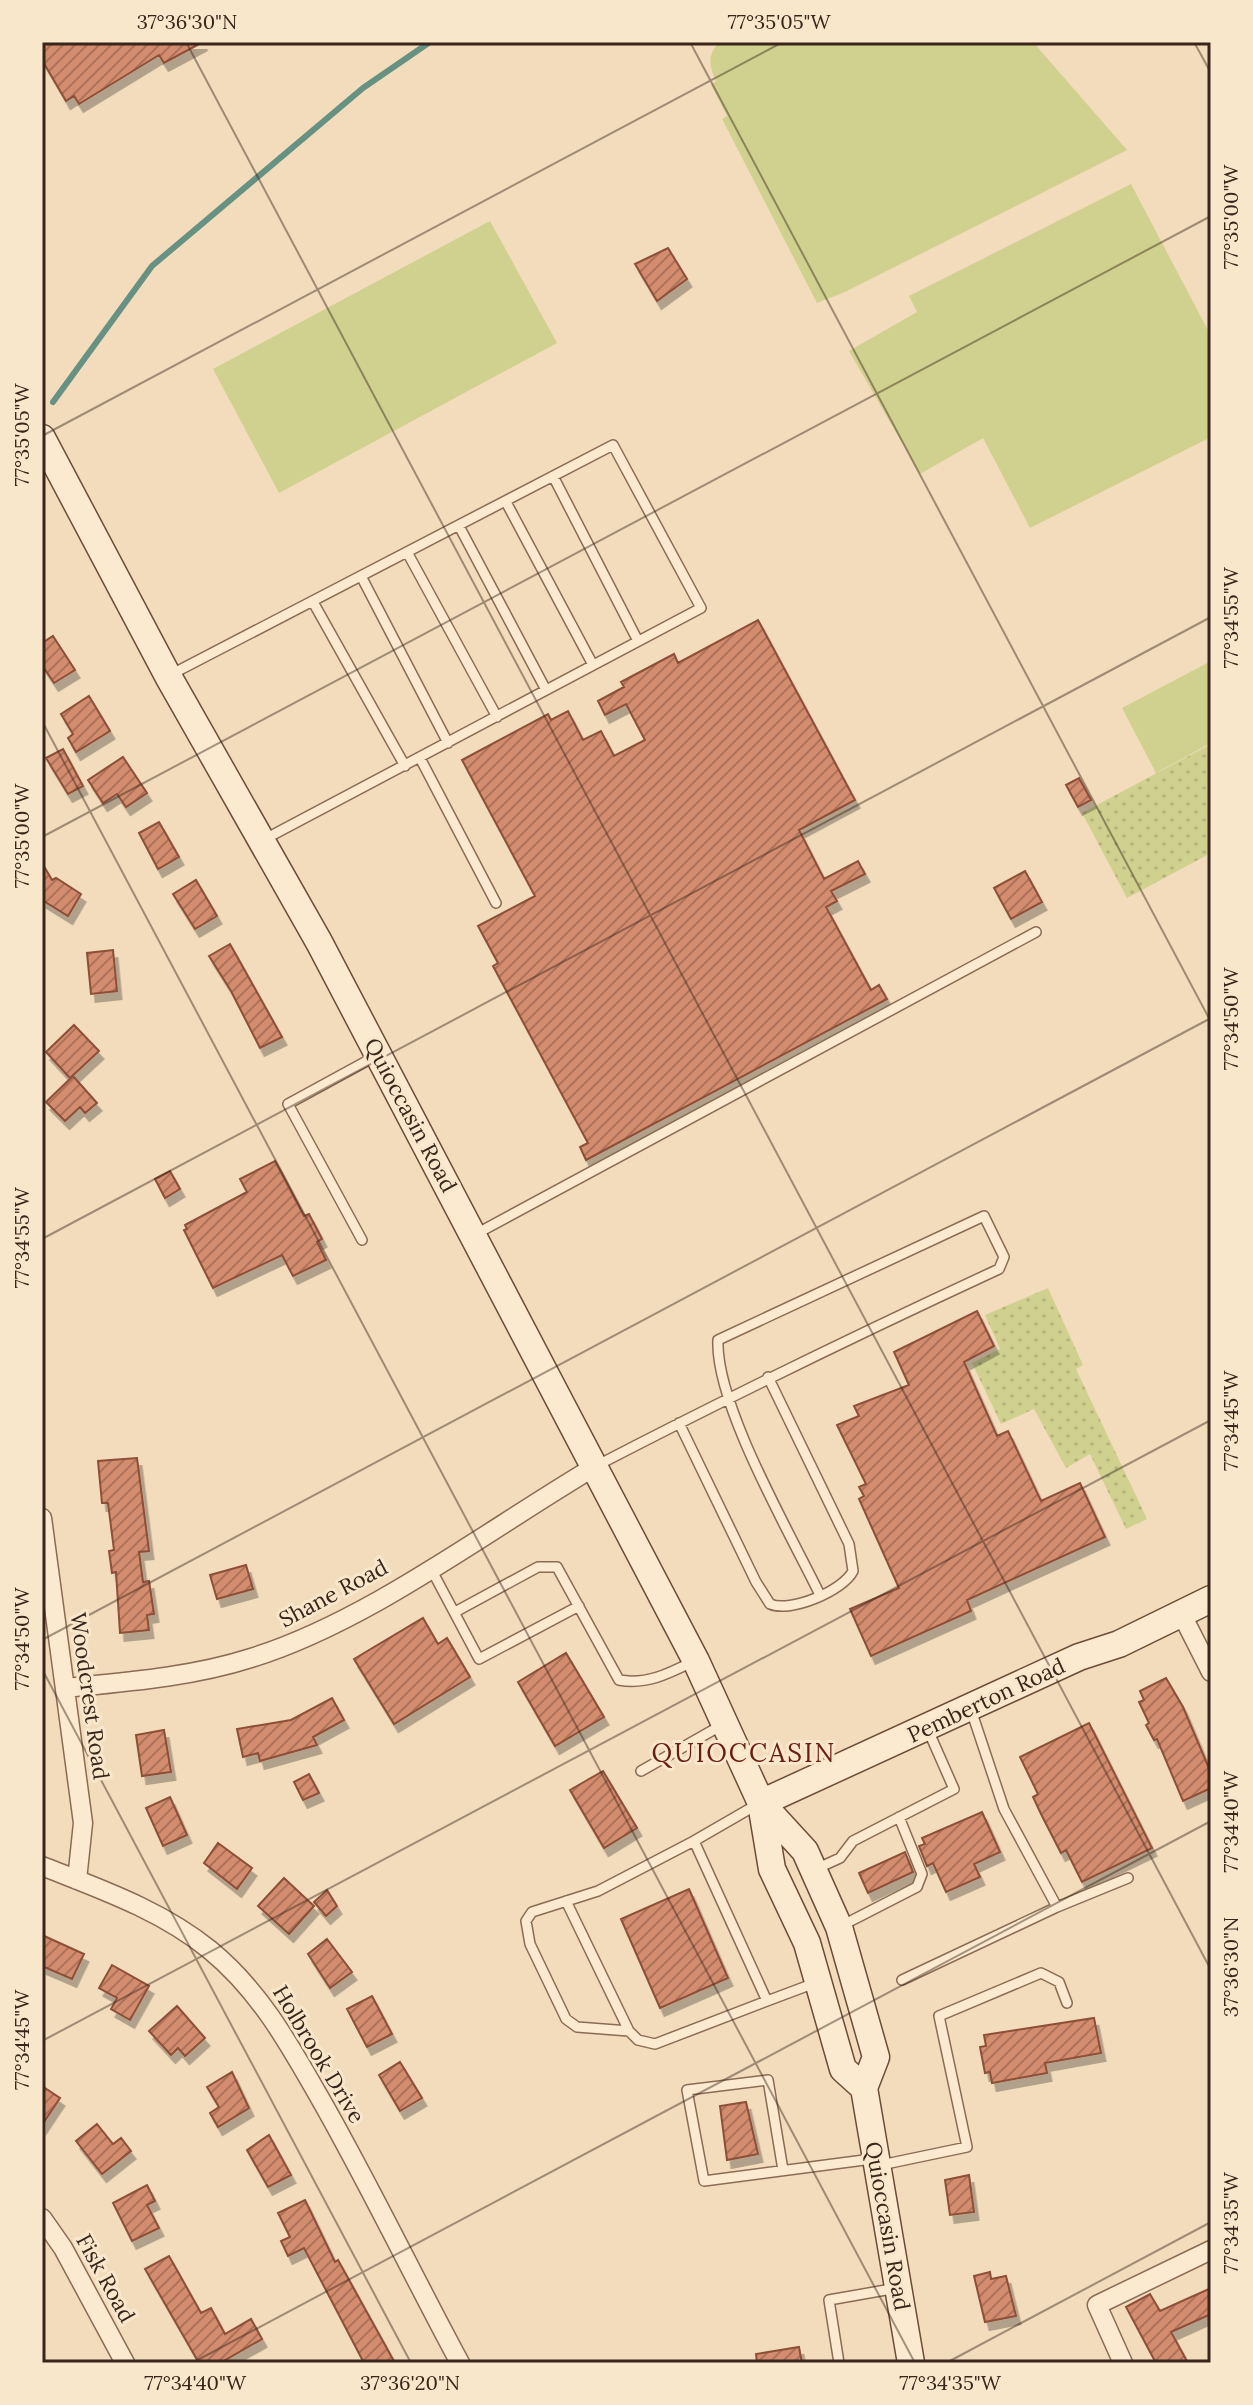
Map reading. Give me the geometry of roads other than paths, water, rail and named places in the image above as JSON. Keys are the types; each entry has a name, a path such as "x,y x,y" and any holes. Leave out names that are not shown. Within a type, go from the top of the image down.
{"main road":[{"name":"Quioccasin Road","path":"44,448 379,1055 696,1661 761,1803 772,1869 807,1943 843,2069 864,2088"},
{"name":"Pemberton Road","path":"761,1803 1079,1657 1119,1644 1211,1599"},
{"name":"Quioccasin Road","path":"761,1803 805,1851 814,1869 839,1927 876,2057 864,2088 911,2363"}],"street":[{"name":"Shane Road","path":"65,1688 213,1668 249,1659 330,1626 596,1466"},
{"name":"Woodcrest Road","path":"42,1518 83,1823 77,1880"},
{"path":"1181,1613 1211,1672"},
{"name":"Holbrook Drive","path":"42,1866 173,1924 208,1948 254,1992 280,2029 351,2153 460,2363"},
{"name":"Fisk Road","path":"42,2218 70,2258 125,2363"},
{"path":"1123,2363 1097,2305 1211,2250"}],"lane":[{"path":"168,676 613,445 701,608 262,840"},
{"path":"553,476 638,641"},
{"path":"506,502 593,665"},
{"path":"459,526 546,690"},
{"path":"407,552 497,717"},
{"path":"361,576 448,743"},
{"path":"313,602 405,766"},
{"path":"420,758 496,903"},
{"path":"474,1235 1036,932"},
{"path":"362,1240 288,1104 379,1055"},
{"path":"596,1466 727,1399 768,1377 999,1269 1004,1257 984,1216 718,1340 717,1358 727,1399 820,1595"},
{"path":"679,1423 763,1597 770,1604 789,1608 820,1595 850,1578 853,1555 768,1377"},
{"path":"430,1567 479,1659 579,1606"},
{"path":"455,1612 538,1567 557,1567 619,1680 642,1682 657,1679 696,1661"},
{"path":"971,1707 1004,1809 1057,1907"},
{"path":"641,1771 725,1724"},
{"path":"814,1869 840,1858 853,1841 954,1789 927,1727"},
{"path":"629,2031 577,2027 566,2019 540,1970 530,1944 526,1921 532,1912 598,1891 761,1803"},
{"path":"839,1927 917,1887 922,1874 899,1817"},
{"path":"694,1841 767,2001"},
{"path":"902,1980 1057,1907 1128,1878"},
{"path":"566,1901 629,2031 638,2040 655,2044 819,1981"},
{"path":"783,2170 768,2080 687,2090 704,2181 876,2162 967,2147 939,2016 1041,1973 1059,1982 1067,2003"},
{"path":"839,2363 829,2300 898,2288"}],"waterway":[{"path":"53,402 152,266 363,88 430,42"}],"district":[{"name":"QUIOCCASIN","path":"744,1752"}]}
